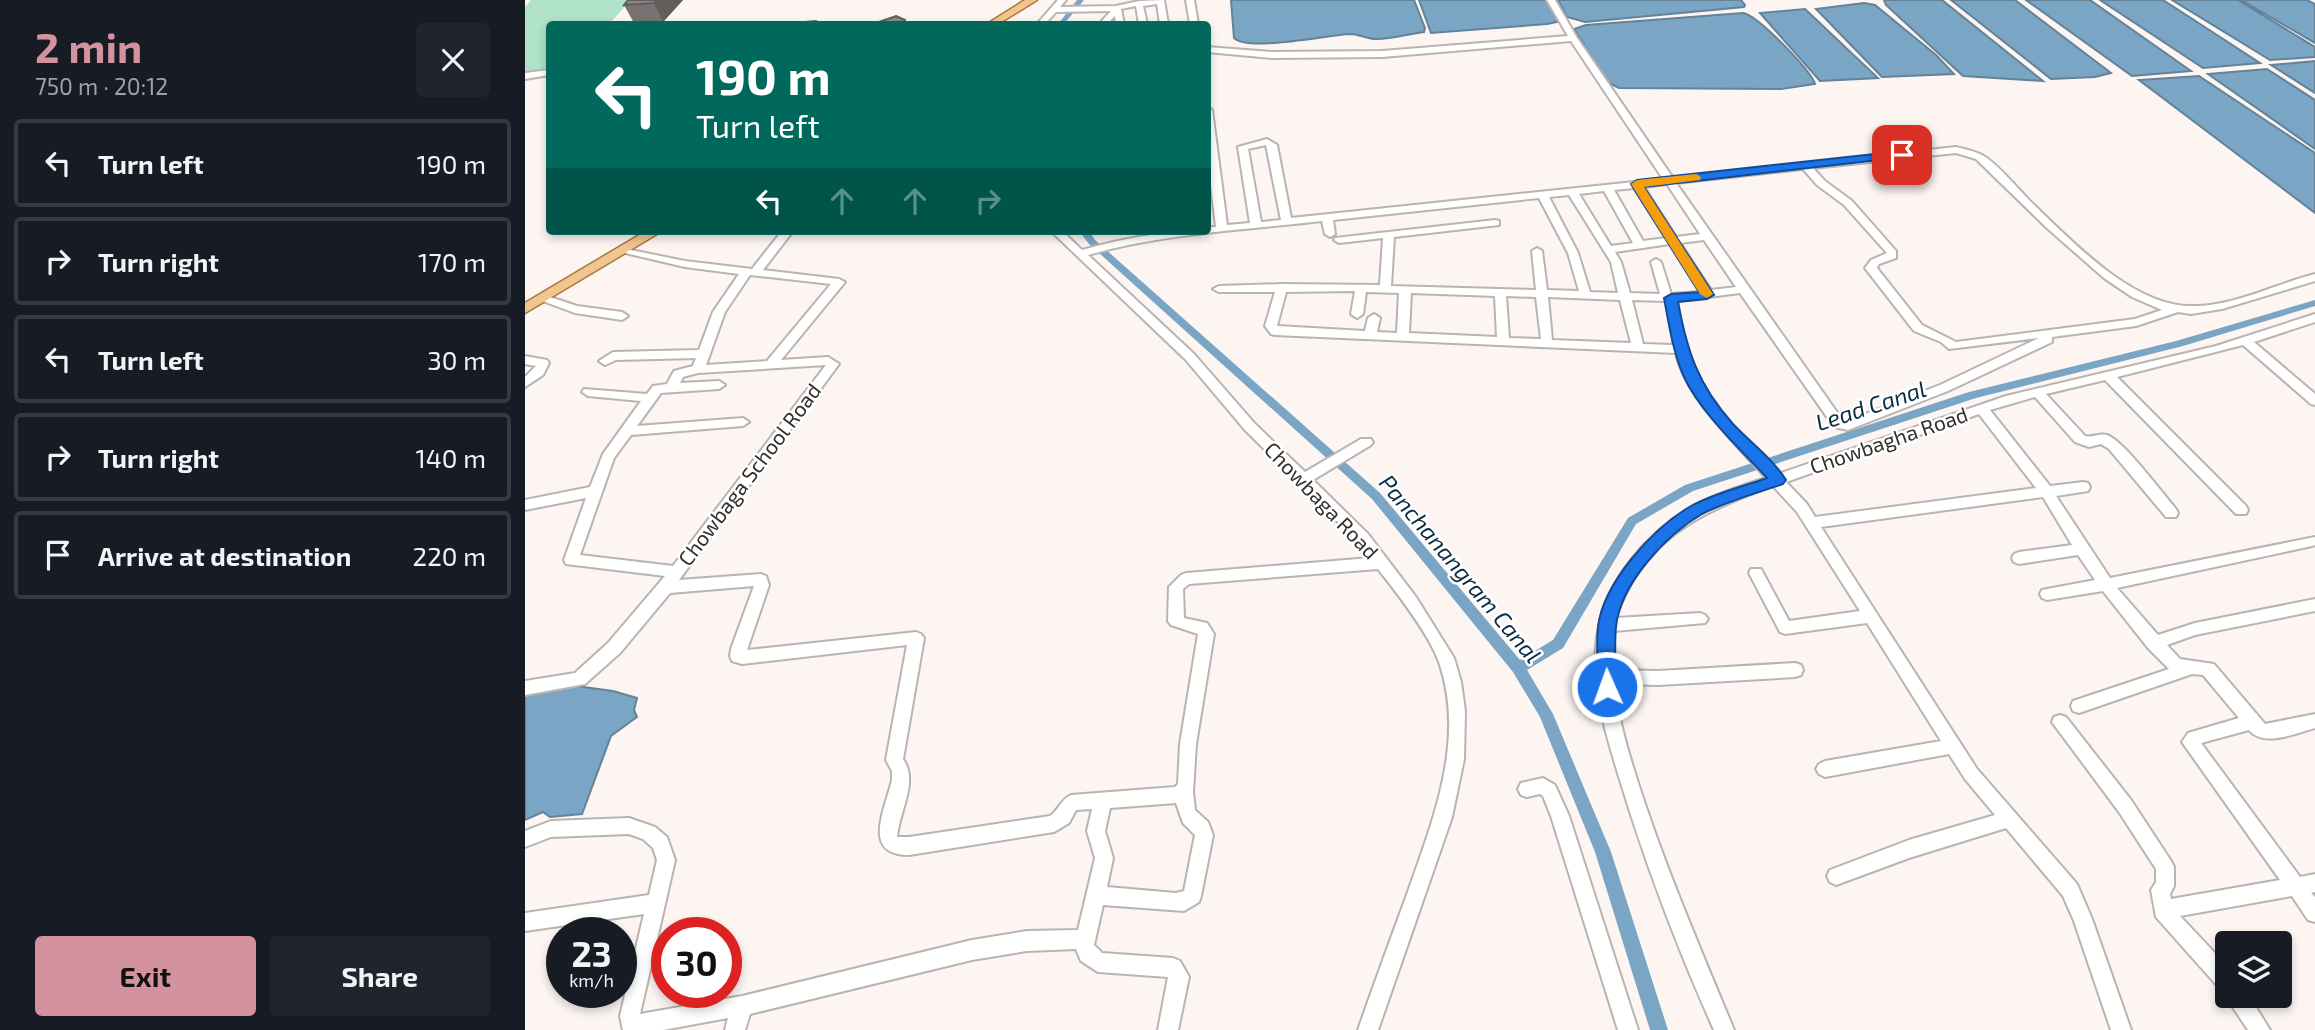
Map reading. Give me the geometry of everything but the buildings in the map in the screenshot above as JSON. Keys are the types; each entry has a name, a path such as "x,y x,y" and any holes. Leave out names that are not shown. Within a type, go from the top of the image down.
{"main road":[{"path":"990,21 1024,0"},
{"path":"997,21 1032,0"},
{"path":"525,309 649,235"}],"street":[{"path":"1044,21 1062,0"},
{"path":"1190,0 1194,21"},
{"path":"1552,0 1573,38 1669,180 1839,424 1848,426 1944,388 2064,332"},
{"path":"1053,10 1117,8 1161,1 1164,21"},
{"path":"1139,3 1142,21"},
{"path":"1106,21 1117,8"},
{"path":"1117,8 1119,21"},
{"path":"1211,49 1272,55 1382,54 1573,38"},
{"path":"525,76 546,74"},
{"path":"1257,226 1243,147 1268,142 1272,145 1287,223"},
{"path":"1211,230 1956,150 1973,154 2111,279 2148,302 2173,310"},
{"path":"1211,163 1222,229"},
{"path":"1804,165 1821,183 1848,203 1892,253 1892,256 1875,262 1871,268 1923,332 1943,337 1953,346 2136,321 2173,310 2209,308 2315,277"},
{"path":"1637,184 1707,295"},
{"path":"1607,187 1640,245"},
{"path":"1572,191 1610,250 1618,270 1638,347"},
{"path":"1542,194 1573,253 1585,294"},
{"path":"1327,218 1335,237 1389,235 1495,223"},
{"path":"671,388 678,374 698,369 713,326 727,298 784,235"},
{"name":"Chowbaga Road","path":"1062,235 1086,252 1190,357 1250,427 1363,538 1417,610 1445,658 1453,682 1457,711 1456,759 1443,817 1368,1030"},
{"path":"1086,252 1123,238 1143,235"},
{"path":"1385,289 1389,235"},
{"path":"1610,250 1709,236"},
{"path":"625,250 674,262 839,282 772,363"},
{"path":"1537,251 1547,344"},
{"path":"1655,262 1668,298 1680,349 1692,379 1701,393 1776,477 1811,523 1971,774 2070,890 2083,919 2121,1030"},
{"path":"2299,282 2315,293"},
{"path":"1282,287 1271,326 1275,331 1680,349"},
{"path":"1219,289 1361,288 1668,298 1743,289"},
{"path":"1357,314 1361,288"},
{"path":"1403,337 1405,289"},
{"path":"1500,291 1503,342"},
{"path":"544,298 575,309 622,316"},
{"path":"1370,336 1374,318"},
{"name":"Chowbagha Road","path":"1724,1030 1693,962 1636,801 1615,730 1606,677 1607,625 1621,589 1634,566 1673,525 1699,509 1776,477 2038,393 2245,340 2315,318"},
{"path":"2245,340 2315,401"},
{"path":"605,361 613,356 703,354"},
{"path":"525,360 543,363 539,372 525,383"},
{"name":"Chowbaga School Road","path":"525,688 583,677 633,627 833,364 828,361 772,363 698,369"},
{"path":"2108,376 2241,510"},
{"path":"676,572 571,560 608,457 649,398 657,389 719,385"},
{"path":"588,392 649,398"},
{"path":"2038,393 2080,439 2089,442 2103,439 2114,446 2171,513"},
{"path":"1983,410 2046,492 2082,549 2153,643 2174,664 2186,670"},
{"path":"626,431 743,422"},
{"path":"1304,479 1366,442"},
{"path":"1811,523 2083,487"},
{"path":"525,505 597,491"},
{"path":"2047,594 2312,541"},
{"path":"2019,558 2082,549"},
{"path":"1097,895 1175,902 1184,902 1192,896 1204,835 1202,828 1190,820 1186,813 1184,792 1188,744 1206,635 1202,627 1176,621 1178,583 1186,579 1382,563"},
{"path":"1756,573 1785,628 1871,616"},
{"path":"665,587 761,580 762,585 739,649 738,656 742,657 916,638 894,760 900,769 901,780 888,834 889,841 895,846 1054,824 1063,817 1071,803 1172,797 1184,792"},
{"path":"2153,643 2195,628 2315,605"},
{"path":"1607,625 1700,619"},
{"path":"2079,706 2200,667 2208,670 2260,730 2267,732 2315,721"},
{"path":"1606,677 1658,678 1795,670"},
{"path":"2060,722 2125,806 2165,867 2165,886 2160,890 2163,910 2187,939 2215,964"},
{"path":"2252,722 2194,738 2190,742 2315,914"},
{"path":"1825,769 1952,746"},
{"path":"1527,789 1543,786 1555,803 1628,1030"},
{"path":"1103,801 1096,831 1104,858 1084,939 1088,954 1097,962 1173,968 1177,971 1179,977 1168,1030"},
{"path":"1836,876 1909,849 2008,819"},
{"path":"525,839 551,830 574,827 629,826 649,833 661,843 666,860 653,917"},
{"path":"2163,910 2315,883"},
{"path":"525,922 656,903"},
{"path":"651,924 629,1016 630,1023 635,1025 731,1008"},
{"path":"742,1006 972,950 1027,941 1084,939"},
{"path":"735,1030 741,1008"},
{"path":"2245,1008 2260,1030"}],"green space":[{"path":"531,0 631,0 612,21 546,21 546,73 525,76 525,7"}],"water":[{"path":"1231,0 1414,0 1425,28 1424,32 1382,39 1350,34 1289,42 1242,42 1234,38"},
{"path":"1419,0 1547,0 1558,18 1557,22 1547,24 1431,33"},
{"path":"1558,0 1741,0 1745,5 1585,22 1567,17"},
{"path":"1884,0 1942,0 2043,81 1963,76 1886,5"},
{"path":"1951,0 2015,0 2111,73 2095,77 2051,79"},
{"path":"2026,0 2090,0 2191,71 2132,76"},
{"path":"2100,0 2163,0 2260,63 2203,68"},
{"path":"2172,0 2238,0 2315,47 2315,57 2270,60"},
{"path":"2241,0 2307,0 2315,4 2315,43"},
{"path":"1864,3 1875,5 1936,55 1954,74 1882,77 1816,9"},
{"path":"1805,9 1878,78 1820,81 1760,13"},
{"path":"1743,13 1760,23 1783,44 1815,84 1781,89 1619,88 1607,82 1574,29 1586,25"},
{"path":"2315,61 2315,93 2271,65"},
{"path":"2267,69 2315,100 2315,149 2208,74"},
{"path":"2199,76 2315,153 2315,213 2139,80"},
{"path":"576,686 613,691 637,698 634,710 637,717 611,736 582,814 550,817 543,812 525,820 525,695"}],"waterway":[{"name":"Panchanangram Canal","path":"1064,21 1081,0"},
{"name":"Panchanangram Canal","path":"1087,235 1376,496 1518,668"},
{"name":"Lead Canal","path":"1518,668 1558,644 1632,521 1689,488 1973,395 2179,344 2315,303"},
{"name":"Panchanangram Canal","path":"1518,668 1546,714 1603,852 1659,1030"}],"slow traffic":[{"path":"1696,177 1637,184 1707,294"}],"route":[{"path":"1607,687 1607,625 1621,589 1634,566 1673,525 1699,509 1778,480 1725,424 1692,379 1680,349 1671,298 1707,295 1637,184 1902,155"}]}
